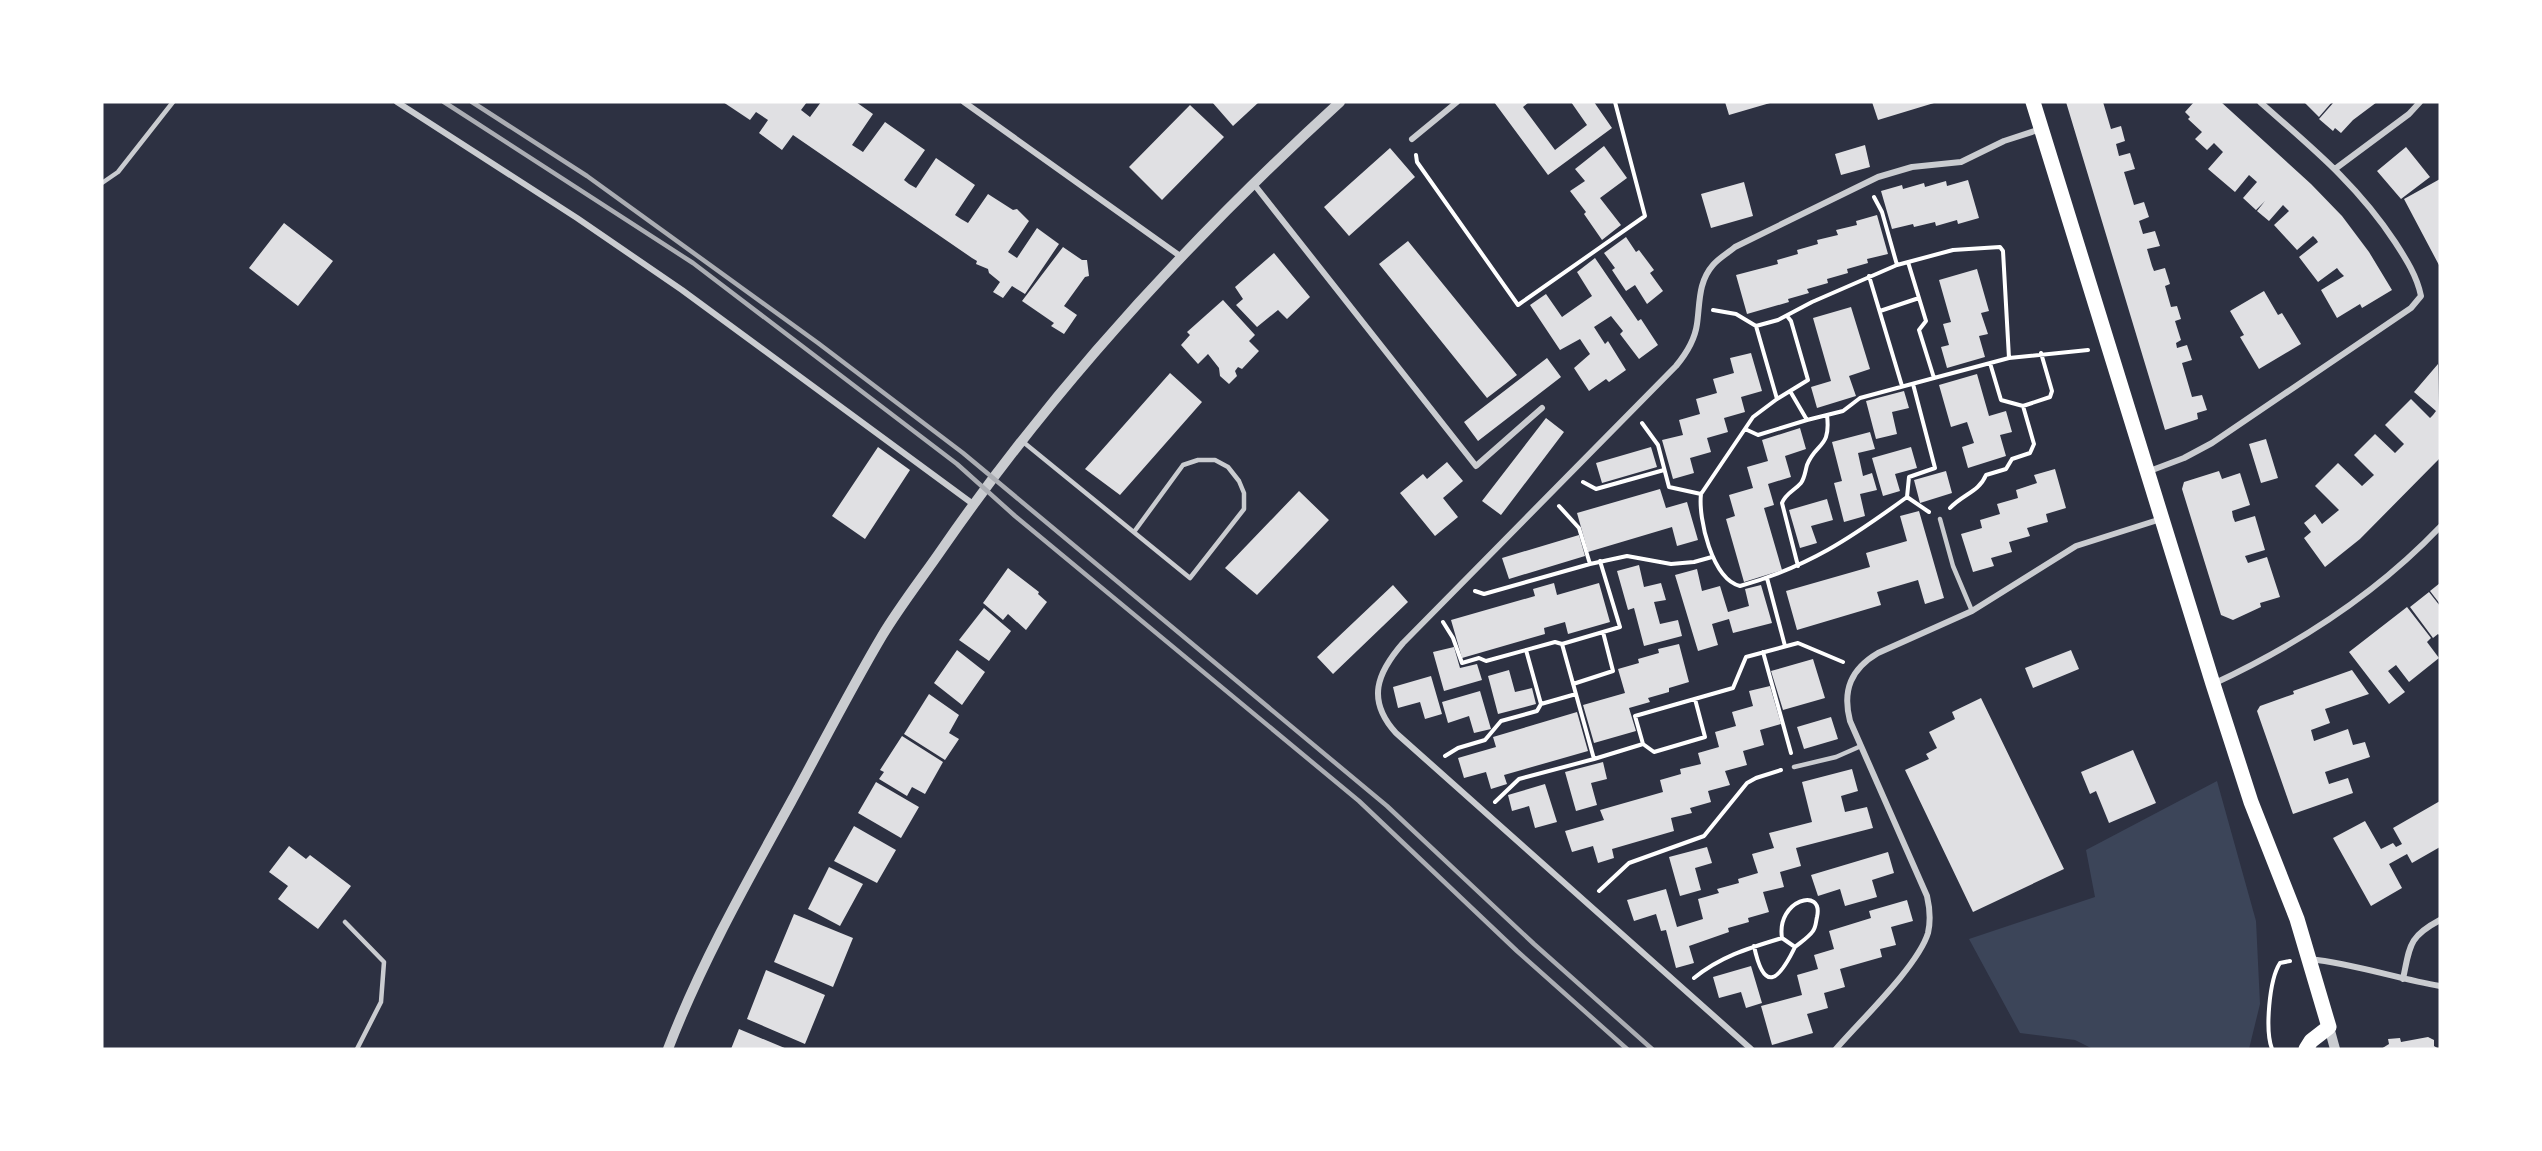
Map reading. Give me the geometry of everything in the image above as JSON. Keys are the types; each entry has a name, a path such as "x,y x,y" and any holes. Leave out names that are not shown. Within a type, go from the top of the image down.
{"main road":[{"path":"2033,102 2251,802 2289,897 2310,959 2329,1027 2311,1041 2306,1049"}],"street":[{"path":"397,102 577,218 672,284 796,372 974,504"},
{"path":"964,102 1180,256"},
{"path":"668,1049 738,900 883,635 974,504 1022,441 1134,307 1180,256 1252,183 1340,102"},
{"path":"1412,139 1457,102"},
{"path":"2147,472 2184,458 2212,443 2411,308 2421,296 2418,282 2404,255 2372,208 2335,169 2260,102"},
{"path":"2335,169 2409,114 2420,102"},
{"path":"1750,1049 1430,765 1386,723 1381,713 1378,686 1387,661 1685,354 1697,325 1701,288 1712,266 1735,247 1866,183 1912,167 1961,162 2004,141 2041,129"},
{"path":"1252,183 1476,466 1542,408"},
{"path":"1836,1049 1912,963 1923,945 1930,921 1927,896 1850,721 1846,698 1851,678 1857,669 1878,653 1972,611 2076,546 2162,519"},
{"path":"2213,684 2254,664 2333,617 2404,561 2440,527"},
{"path":"2403,979 2411,943 2416,935 2440,920"},
{"path":"2310,959 2355,966 2440,986"},
{"path":"2329,1027 2334,1049"}],"lane":[{"path":"102,183 118,172 173,102"},
{"path":"1022,441 1190,578 1244,509 1245,493 1239,480 1228,467 1215,460 1198,460 1183,465 1134,532"},
{"path":"1940,519 1953,566 1972,611"},
{"path":"1794,767 1836,757 1861,746"},
{"path":"345,922 384,962 381,1002 357,1049"}],"path":[{"path":"1412,139 1418,162 1518,305 1645,216 1615,102"},
{"path":"1866,183 1882,212 1897,266"},
{"path":"1756,326 1787,316 1869,276 1908,262 1953,250 2000,247 2003,251 2009,358"},
{"path":"1908,262 1926,321 1919,330 1934,378"},
{"path":"1869,276 1902,386"},
{"path":"1880,311 1919,298"},
{"path":"1698,307 1736,314 1756,326 1777,399"},
{"path":"1787,316 1791,321 1808,380 1753,417 1701,494 1701,514 1712,557 1733,584 1740,586 1767,578 1798,566 1853,537 1908,497"},
{"path":"1745,429 1758,435 1843,411 1860,398 2009,358 2108,347"},
{"path":"1990,363 2001,399 2023,406 2050,397 2052,391 2041,353"},
{"path":"1908,497 1909,477 1935,468 1912,384"},
{"path":"1790,391 1807,420"},
{"path":"1908,497 1940,519 1956,502 1976,491 1986,475 2006,469 2012,459 2030,453 2034,444 2023,406"},
{"path":"1633,410 1658,445 1669,487 1701,494"},
{"path":"1798,566 1782,503 1785,495 1800,485 1811,458 1827,437 1827,415"},
{"path":"1569,475 1596,489 1664,470"},
{"path":"1550,495 1579,528 1590,564"},
{"path":"1458,587 1484,594 1600,561 1627,556 1682,564 1712,557"},
{"path":"1435,610 1453,638 1462,663 1479,658 1486,661 1555,642 1562,644 1620,627 1600,561"},
{"path":"1767,578 1785,646"},
{"path":"1573,684 1613,671 1603,632"},
{"path":"1695,699 1705,737 1654,752 1643,744 1635,716 1732,688 1746,657 1798,643 1857,669"},
{"path":"1562,644 1594,759"},
{"path":"1526,650 1541,704"},
{"path":"1586,904 1629,863 1704,836 1747,783 1756,778 1794,767 1763,652"},
{"path":"1430,765 1458,748 1485,740 1501,721 1537,711 1541,704 1576,694"},
{"path":"1484,813 1519,779 1643,744"},
{"path":"1754,946 1759,969 1763,975 1770,977 1778,975 1784,969 1795,947 1814,930 1819,908 1811,900 1804,900 1788,909 1780,926 1782,938 1795,947"},
{"path":"1682,988 1721,958 1782,938"},
{"path":"2272,1049 2269,1040 2271,987 2274,972 2280,963 2310,959"}],"shaded area":[{"path":"2217,781 2256,921 2260,1004 2249,1049 2093,1049 2075,1040 2020,1033 1969,939 2095,897 2086,850"}],"building":[{"path":"723,102 807,102 801,110 810,117 821,102 856,102 873,114 852,145 863,152 885,122 925,150 904,180 909,184 916,188 936,158 975,185 955,215 968,223 988,194 1013,210 1017,209 1029,221 1008,252 1017,258 1037,228 1059,244 1025,294 1012,286 1003,298 993,292 1000,282 989,273 988,269 976,264 977,261 793,135 782,150 759,133 768,120 756,112 750,120"},
{"path":"1212,102 1259,102 1233,126"},
{"path":"1494,102 1529,102 1523,107 1555,150 1587,125 1571,102 1594,102 1612,128 1548,175"},
{"path":"1725,102 1770,102 1770,103 1729,115"},
{"path":"1872,102 1934,102 1934,103 1878,120"},
{"path":"2066,102 2103,102 2111,129 2121,126 2125,141 2116,144 2119,156 2130,153 2135,169 2124,172 2134,205 2144,202 2149,217 2139,221 2143,234 2155,231 2160,246 2147,249 2152,266 2154,271 2165,268 2170,284 2165,286 2171,307 2177,306 2181,319 2175,321 2181,340 2176,343 2177,348 2187,345 2192,360 2182,363 2192,397 2202,395 2207,410 2197,413 2198,419 2165,430"},
{"path":"2194,102 2221,102 2311,184 2342,216 2369,252 2392,290 2362,308 2360,304 2337,318 2321,290 2344,276 2337,268 2318,282 2299,257 2318,242 2316,239 2313,236 2297,250 2274,225 2289,211 2283,205 2269,221 2257,211 2265,201 2256,210 2243,198 2257,182 2249,175 2235,192 2208,169 2223,152 2214,143 2207,150 2195,139 2202,132 2188,119 2190,117 2185,112"},
{"path":"2304,102 2332,102 2319,117"},
{"path":"2334,102 2377,102 2353,120 2341,133 2335,128 2333,131 2319,119"},
{"path":"1190,105 1224,137 1162,200 1129,167"},
{"path":"1865,145 1870,167 1841,175 1835,154"},
{"path":"1604,146 1627,178 1600,198 1621,225 1602,240 1584,214 1586,212 1570,191 1585,181 1575,169"},
{"path":"2406,147 2430,177 2401,199 2377,171"},
{"path":"1390,148 1415,177 1349,236 1324,207"},
{"path":"2440,179 2440,267 2404,199"},
{"path":"1968,180 1979,218 1958,224 1957,220 1936,226 1935,222 1892,229 1881,191 1902,185 1903,189 1924,183 1925,187 1946,181 1947,186"},
{"path":"1744,182 1753,216 1711,228 1701,194"},
{"path":"1877,215 1888,254 1867,259 1868,263 1847,269 1848,273 1827,279 1828,283 1807,289 1809,293 1788,299 1789,302 1747,314 1736,275 1778,264 1777,260 1798,254 1797,250 1818,244 1817,240 1838,235 1836,230 1857,225 1856,221"},
{"path":"284,223 333,261 298,306 249,268"},
{"path":"1626,237 1636,252 1639,250 1654,270 1650,273 1663,291 1647,304 1635,285 1626,291 1612,270 1615,268 1604,253"},
{"path":"1408,241 1517,375 1487,398 1379,264"},
{"path":"1063,247 1082,260 1087,260 1089,276 1085,277 1064,306 1077,315 1064,334 1051,326 1054,323 1022,301"},
{"path":"1274,253 1310,297 1287,319 1278,310 1257,327 1236,305 1243,299 1235,287"},
{"path":"1595,258 1638,321 1641,319 1658,345 1639,359 1620,334 1623,331 1611,316 1594,327 1605,344 1608,341 1626,370 1609,382 1606,379 1589,391 1574,368 1590,354 1580,339 1560,350 1530,305 1546,294 1562,317 1592,296 1577,272"},
{"path":"1977,269 1989,311 1981,313 1988,334 1979,336 1985,357 1947,368 1941,347 1949,345 1943,324 1951,322 1939,280"},
{"path":"2264,291 2278,315 2282,313 2301,344 2259,369 2240,337 2244,335 2230,311"},
{"path":"1223,300 1255,335 1249,341 1259,351 1242,369 1238,367 1235,371 1237,376 1229,384 1220,376 1219,368 1208,354 1198,364 1181,345 1190,335 1187,332"},
{"path":"1851,307 1870,369 1849,376 1856,396 1817,408 1811,387 1831,381 1813,318"},
{"path":"1751,353 1762,391 1741,397 1745,412 1724,418 1728,432 1707,438 1711,452 1690,458 1694,473 1673,479 1662,440 1683,435 1679,420 1700,414 1696,399 1717,393 1713,379 1734,373 1730,358"},
{"path":"1547,358 1561,377 1478,441 1464,422"},
{"path":"2438,364 2440,458 2360,539 2325,567 2304,538 2311,532 2304,523 2315,514 2322,524 2339,510 2315,486 2338,463 2362,486 2374,475 2354,455 2375,434 2395,453 2404,444 2385,425 2411,399 2430,418 2433,415 2436,411 2414,392"},
{"path":"1170,373 1202,402 1120,495 1085,469"},
{"path":"1977,374 1989,416 2006,411 2012,432 2000,435 2006,456 1968,468 1962,447 1974,443 1967,422 1951,427 1939,385"},
{"path":"1904,391 1909,408 1892,412 1897,434 1876,439 1866,401"},
{"path":"1546,418 1564,432 1501,515 1482,501"},
{"path":"1800,428 1806,449 1785,456 1791,477 1768,484 1774,505 1764,508 1782,570 1744,582 1726,519 1735,516 1729,495 1753,488 1747,467 1768,461 1762,440"},
{"path":"1870,432 1875,449 1858,453 1863,476 1872,473 1877,490 1860,494 1865,516 1844,522 1834,483 1842,481 1832,442"},
{"path":"2266,439 2278,478 2261,483 2249,444"},
{"path":"878,447 910,470 865,539 832,516"},
{"path":"1651,447 1657,467 1602,483 1596,463"},
{"path":"1911,447 1917,468 1895,474 1900,491 1883,496 1872,458"},
{"path":"1447,462 1463,481 1443,498 1458,517 1435,536 1400,493 1423,474 1427,479"},
{"path":"2055,469 2066,508 2046,514 2048,522 2027,528 2030,536 2009,542 2012,552 1991,558 1994,566 1973,572 1961,534 1982,528 1980,520 2000,514 1997,504 2018,498 2016,490 2037,483 2034,475"},
{"path":"1946,471 1952,493 1920,503 1914,480"},
{"path":"2219,471 2222,479 2240,473 2250,505 2232,511 2233,517 2235,522 2255,516 2265,550 2245,556 2248,563 2267,557 2280,597 2260,603 2261,607 2233,620 2221,615 2182,489 2184,482"},
{"path":"1660,489 1666,508 1687,502 1698,540 1677,546 1672,527 1588,552 1577,513"},
{"path":"1299,491 1329,520 1257,595 1225,568"},
{"path":"1827,499 1833,520 1811,526 1817,543 1800,548 1789,510"},
{"path":"1919,511 1944,598 1925,604 1918,580 1877,592 1881,605 1797,630 1786,591 1870,567 1866,553 1907,541 1900,516"},
{"path":"1579,535 1585,556 1509,579 1502,558"},
{"path":"1639,565 1644,587 1661,583 1666,600 1654,602 1660,624 1678,620 1682,636 1644,646 1634,608 1628,610 1617,571"},
{"path":"1008,568 1039,592 1038,594 1047,602 1026,630 1008,614 1003,620 983,603"},
{"path":"1697,569 1702,591 1720,586 1728,612 1749,606 1745,589 1761,585 1772,623 1733,633 1729,619 1712,624 1718,645 1698,651 1675,575"},
{"path":"1554,583 1557,595 1599,583 1610,622 1568,634 1565,622 1544,628 1545,634 1462,658 1451,620 1535,596 1533,589"},
{"path":"2440,583 2440,604 2430,591"},
{"path":"1393,585 1408,602 1333,674 1317,657"},
{"path":"2429,592 2440,606 2440,636 2438,634 2433,638 2410,607"},
{"path":"2407,607 2431,638 2427,642 2439,658 2409,682 2396,665 2388,671 2405,692 2389,704 2349,652"},
{"path":"984,608 1011,631 989,661 959,640"},
{"path":"1679,644 1689,682 1669,688 1669,692 1648,698 1650,702 1629,708 1636,731 1594,743 1583,705 1625,693 1618,669 1639,663 1638,659 1659,653 1658,649"},
{"path":"1454,647 1460,668 1477,664 1482,680 1444,691 1433,652"},
{"path":"957,650 985,672 962,705 934,683"},
{"path":"2071,650 2079,669 2033,688 2025,668"},
{"path":"1813,659 1825,698 1783,710 1771,671"},
{"path":"1509,670 1515,692 1532,688 1536,704 1498,714 1488,676"},
{"path":"2352,670 2369,694 2325,709 2330,723 2311,730 2314,741 2348,729 2353,745 2365,742 2370,757 2325,772 2329,784 2348,778 2353,793 2293,814 2257,711 2260,706 2294,694 2293,691"},
{"path":"1431,676 1442,714 1425,719 1420,702 1398,708 1393,687"},
{"path":"1770,686 1781,724 1760,730 1764,745 1743,751 1747,765 1725,771 1730,785 1708,791 1711,802 1690,808 1692,813 1671,818 1674,831 1612,849 1614,858 1598,863 1593,846 1572,852 1565,831 1604,820 1600,810 1663,792 1660,780 1681,774 1680,769 1701,764 1698,753 1719,747 1715,732 1736,726 1732,712 1753,706 1749,691"},
{"path":"1480,691 1491,729 1474,733 1469,716 1448,723 1442,702"},
{"path":"929,694 959,715 949,733 959,739 945,760 904,734"},
{"path":"1981,698 2064,869 1973,912 1905,770 1929,759 1926,754 1937,748 1929,732 1955,719 1952,712"},
{"path":"1577,712 1588,751 1504,775 1507,784 1491,789 1486,772 1464,778 1458,758 1496,747 1493,737"},
{"path":"1831,717 1838,739 1804,749 1797,727"},
{"path":"902,736 943,762 925,794 912,787 907,796 879,779 884,772 880,770"},
{"path":"2133,750 2156,803 2109,823 2096,791 2090,794 2081,772"},
{"path":"1603,762 1607,779 1591,783 1597,805 1576,811 1565,772"},
{"path":"1852,769 1858,791 1841,796 1845,812 1867,807 1873,828 1796,848 1801,866 1780,872 1784,887 1763,892 1769,912 1748,918 1749,922 1728,928 1729,932 1689,946 1694,963 1676,968 1666,930 1661,931 1656,914 1634,921 1627,900 1666,889 1677,927 1703,919 1698,899 1719,893 1717,889 1739,883 1738,879 1758,873 1752,854 1774,848 1769,833 1812,822 1802,782"},
{"path":"876,782 919,807 901,838 858,813"},
{"path":"1545,784 1557,822 1535,828 1529,806 1512,811 1508,795"},
{"path":"2440,801 2440,847 2412,863 2407,854 2389,864 2402,888 2371,906 2333,838 2365,821 2381,849 2393,843 2396,847 2402,844 2393,828"},
{"path":"854,826 896,850 877,883 834,861"},
{"path":"289,846 306,859 310,855 351,886 318,929 278,899 288,886 269,872"},
{"path":"1707,847 1712,863 1695,868 1701,890 1680,896 1669,857"},
{"path":"1888,852 1894,873 1872,880 1877,897 1845,906 1840,889 1818,896 1811,875"},
{"path":"829,867 863,884 840,926 808,909"},
{"path":"1907,900 1913,921 1891,927 1896,945 1880,949 1882,957 1840,969 1845,987 1824,993 1828,1008 1807,1014 1813,1033 1772,1045 1761,1006 1802,995 1797,975 1818,969 1814,955 1834,949 1829,931 1871,918 1869,911"},
{"path":"794,914 853,938 833,987 774,962"},
{"path":"1751,966 1762,1003 1746,1008 1741,992 1719,998 1713,977"},
{"path":"766,970 825,995 805,1044 747,1019"},
{"path":"739,1029 787,1049 731,1049"},
{"path":"2428,1037 2434,1040 2434,1046 2439,1049 2381,1049 2389,1044 2388,1039 2400,1038 2401,1042"}],"railway":[{"path":"444,102 693,263 957,464 1015,516 1359,801 1517,951 1627,1049"},
{"path":"472,102 587,176 818,343 963,453 1387,806 1534,944 1652,1049"}]}
